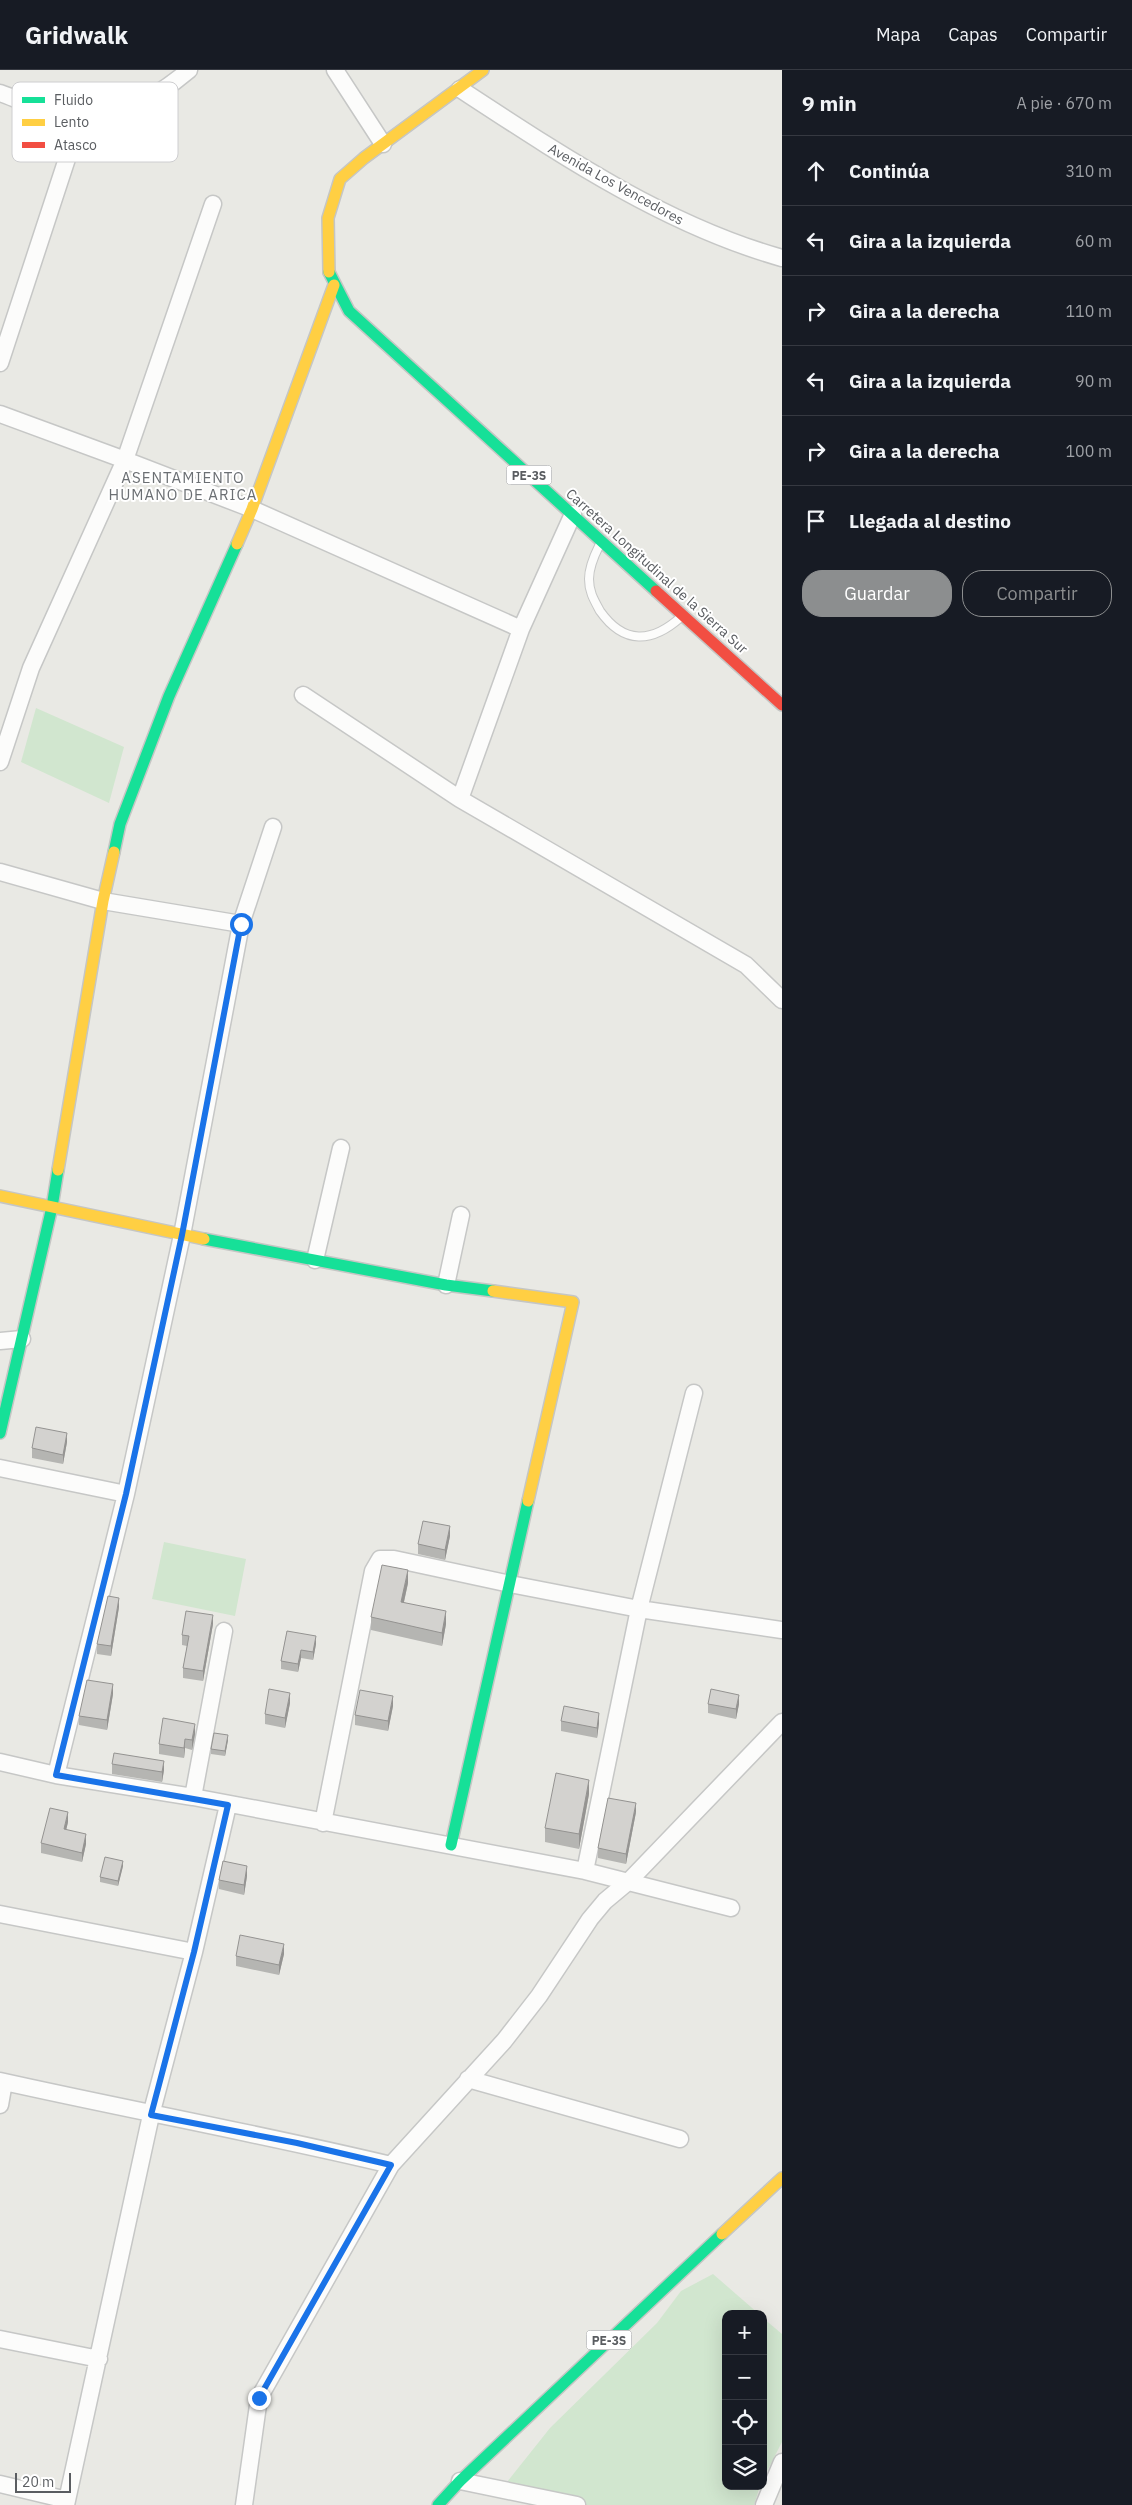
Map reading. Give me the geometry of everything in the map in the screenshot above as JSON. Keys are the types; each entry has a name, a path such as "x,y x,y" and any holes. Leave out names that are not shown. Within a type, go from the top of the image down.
{"main road":[{"name":"Carretera Longitudinal de la Sierra Sur","path":"482,70 460,89 383,144 340,179 328,218 328,270 334,285 349,311 782,705"},
{"path":"0,1433 52,1207 103,901 124,815 169,696 252,509 334,285"},
{"path":"0,1196 182,1235 446,1285 574,1302 451,1845"},
{"name":"PE-3S","path":"438,2505 460,2481 782,2178"}],"street":[{"path":"175,82 189,70"},
{"path":"336,70 383,144"},
{"name":"Avenida Los Vencedores","path":"460,89 562,154 672,216 708,234 782,258"},
{"path":"0,93 12,97"},
{"path":"0,363 66,162"},
{"path":"0,762 30,668 125,460 213,204"},
{"path":"0,414 252,509 521,629"},
{"path":"460,799 521,629 572,514"},
{"path":"303,695 460,799 746,964 782,1000"},
{"path":"56,1775 126,1494 182,1235 241,924 273,827"},
{"path":"0,872 103,901 241,924"},
{"path":"315,1260 340,1148"},
{"path":"446,1285 461,1215"},
{"path":"0,1340 22,1339"},
{"path":"585,1872 639,1609 694,1393"},
{"path":"0,1468 126,1494"},
{"path":"323,1823 373,1571 380,1559 394,1559 639,1609 782,1630"},
{"path":"193,1797 224,1631"},
{"path":"244,2505 259,2398 391,2165 504,2041 539,1996 590,1919 605,1901 629,1881 782,1722"},
{"path":"0,1762 56,1775 193,1797 323,1823 451,1845 629,1881 731,1908"},
{"path":"0,2484 66,2502 99,2359 151,2115 194,1952 228,1805"},
{"path":"0,1914 194,1952"},
{"path":"468,2080 680,2139"},
{"path":"0,2106 2,2082 151,2115 297,2143 391,2165"},
{"path":"0,2339 99,2359"},
{"path":"764,2505 782,2462"},
{"path":"460,2481 576,2505"}],"lane":[{"path":"602,540 592,561 589,578 592,598 605,618 624,634 646,637 666,630 684,614"}],"green space":[{"path":"36,708 124,747 109,803 21,762"},
{"path":"164,1542 246,1559 235,1616 152,1599"},
{"path":"713,2274 754,2310 722,2310 722,2490 759,2490 754,2505 533,2505 495,2497 550,2428 657,2323 681,2291"},
{"path":"767,2321 782,2334 782,2442 767,2471"}],"building":[{"path":"36,1427 67,1433 63,1455 32,1448"},
{"path":"423,1521 450,1526 445,1550 418,1544"},
{"path":"382,1565 408,1570 401,1602 446,1611 442,1633 371,1617"},
{"path":"108,1596 119,1598 111,1646 97,1644"},
{"path":"186,1611 213,1615 203,1671 183,1668 189,1636 182,1635"},
{"path":"287,1631 316,1636 313,1652 301,1650 298,1664 281,1661"},
{"path":"87,1680 113,1684 107,1720 79,1716"},
{"path":"269,1689 290,1693 285,1718 265,1714"},
{"path":"711,1689 739,1695 736,1709 708,1704"},
{"path":"360,1690 393,1696 388,1721 355,1715"},
{"path":"564,1706 599,1713 597,1728 561,1721"},
{"path":"163,1718 195,1724 192,1740 185,1739 184,1748 159,1744"},
{"path":"214,1733 228,1735 225,1751 211,1749"},
{"path":"114,1753 164,1761 162,1772 112,1764"},
{"path":"556,1773 589,1780 579,1834 545,1828"},
{"path":"608,1798 636,1803 626,1854 598,1848"},
{"path":"50,1808 68,1812 64,1829 86,1834 82,1853 41,1843"},
{"path":"105,1857 123,1861 118,1881 100,1877"},
{"path":"223,1861 247,1866 244,1885 219,1880"},
{"path":"240,1935 284,1944 279,1965 236,1956"}],"traffic: fast":[{"path":"329,272 349,311 656,591"},
{"path":"114,852 120,824 169,696 237,544"},
{"path":"0,1433 52,1207 58,1170"},
{"path":"204,1239 446,1285 493,1291"},
{"path":"451,1845 528,1501"},
{"path":"438,2505 460,2481 722,2234"}],"traffic: slow":[{"path":"329,272 328,218 340,179 364,158 483,70"},
{"path":"237,544 252,509 334,285"},
{"path":"58,1170 103,901 114,852"},
{"path":"0,1196 204,1239"},
{"path":"493,1291 573,1302 528,1501"},
{"path":"722,2234 782,2178"}],"traffic: jam":[{"path":"656,591 782,705"}],"district":[{"name":"ASENTAMIENTO HUMANO DE ARICA","path":"183,486"}],"route":[{"path":"241,924 182,1235 126,1494 56,1775 193,1797 228,1805 194,1952 151,2115 297,2143 391,2165 259,2398"}]}
